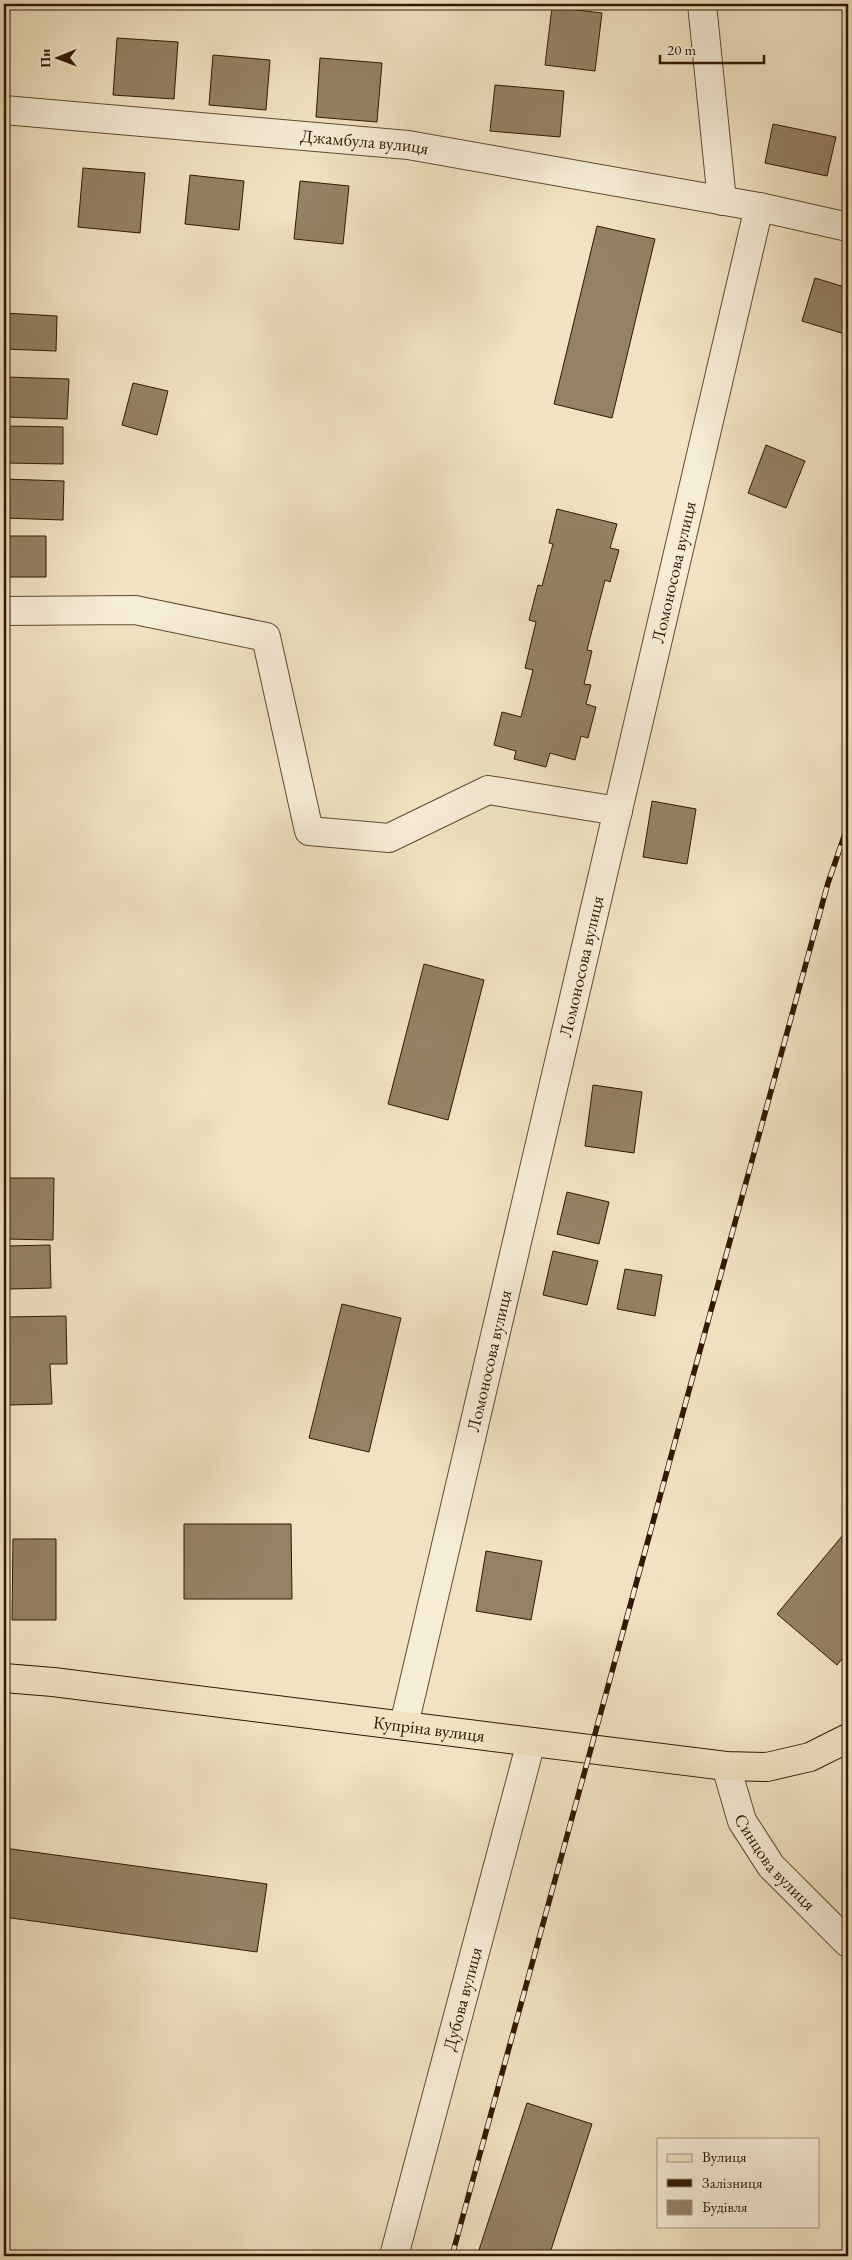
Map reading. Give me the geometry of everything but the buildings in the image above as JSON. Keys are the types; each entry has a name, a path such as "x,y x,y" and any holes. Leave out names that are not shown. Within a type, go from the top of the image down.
{"main road":[{"name":"Купріна вулиця","path":"4,1678 404,1725 726,1766 767,1767 810,1757 848,1738"}],"street":[{"path":"702,4 722,201"},
{"name":"Джамбула вулиця","path":"4,110 408,145 759,207 848,227"},
{"name":"Ломоносова вулиця","path":"404,1725 759,207"},
{"path":"4,611 135,610 266,637 309,831 389,838 488,790 618,811"},
{"name":"Дубова вулиця","path":"394,2256 531,1742"},
{"name":"Синцова вулиця","path":"726,1766 742,1821 771,1866 848,1943"}],"railway":[{"path":"452,2256 828,883 848,825"}]}
